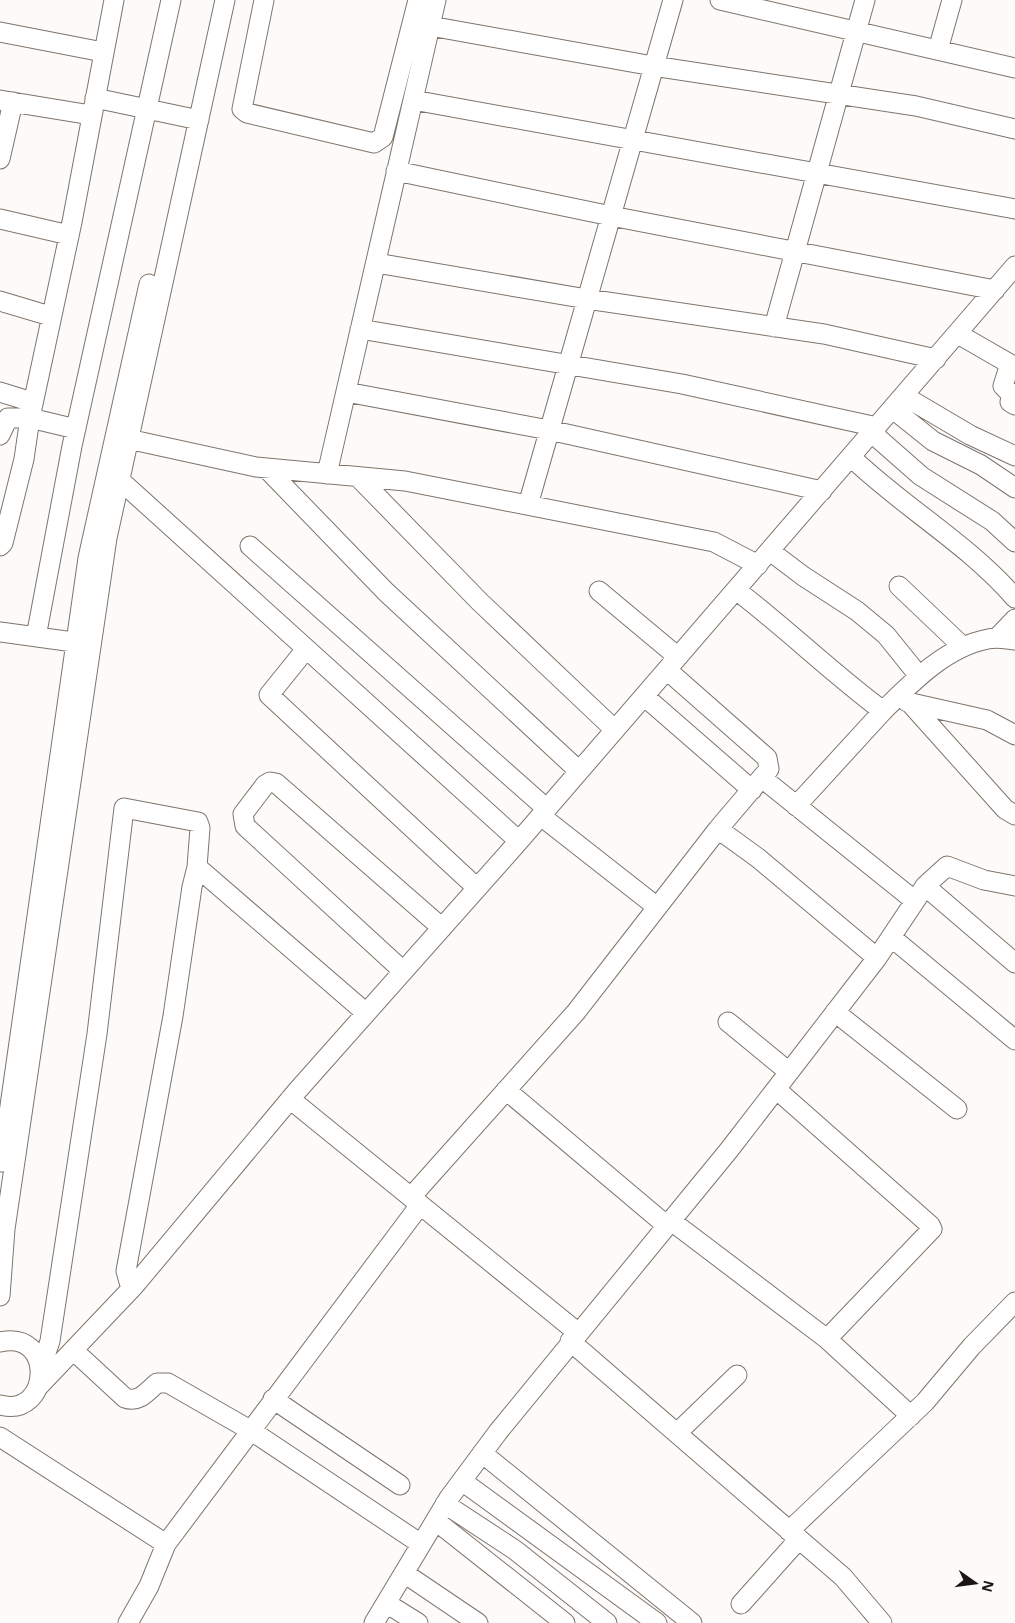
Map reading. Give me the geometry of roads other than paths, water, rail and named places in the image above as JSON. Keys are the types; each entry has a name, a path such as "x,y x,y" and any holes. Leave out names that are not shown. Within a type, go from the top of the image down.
{"street":[{"path":"0,546 3,542 24,459 31,410 69,235 114,0"},
{"path":"36,637 76,429 171,0"},
{"path":"113,475 128,439 192,119 212,0"},
{"path":"0,1175 83,644 107,538 113,475 192,119 225,0"},
{"path":"264,0 242,109 247,113 374,143 383,137 418,0"},
{"path":"327,474 436,0"},
{"path":"528,505 672,0"},
{"path":"720,0 1015,68"},
{"path":"774,327 865,0"},
{"path":"938,50 952,0"},
{"path":"430,26 653,66 916,106 1015,129"},
{"path":"0,32 103,52"},
{"path":"413,100 1015,209"},
{"path":"0,159 6,101 148,109 192,119"},
{"path":"396,171 611,216 995,290"},
{"path":"0,219 69,235"},
{"path":"376,262 587,300 824,334 936,359"},
{"path":"3,1410 26,1401 131,1289 290,1099 519,841 995,290 1013,273"},
{"path":"0,301 50,316"},
{"path":"360,329 568,363 682,384 874,430 921,476 992,521 1015,542"},
{"path":"958,334 1010,364 1003,386 1012,395 1010,402 1015,405"},
{"path":"0,392 31,410 76,429"},
{"path":"346,392 549,430 822,491"},
{"path":"898,402 1015,456"},
{"path":"898,402 932,441 981,465 1015,488"},
{"path":"0,435 8,418 31,410"},
{"path":"128,439 266,468 405,481 714,542 758,566"},
{"path":"851,456 875,480 972,554 1015,598"},
{"path":"266,468 386,592 579,771"},
{"path":"113,475 519,841"},
{"path":"358,477 480,602 615,730"},
{"path":"250,546 544,812 657,907"},
{"path":"770,551 802,576 858,611 886,635 919,676"},
{"path":"899,586 962,646"},
{"path":"736,590 780,624 840,679 896,704 987,720 1015,735"},
{"path":"128,1623 149,1586 166,1544 273,1400 415,1201 506,1090 576,1012 718,828 768,769 767,758 598,591"},
{"path":"796,806 896,704 919,676 962,646 1006,639 1015,619"},
{"path":"0,632 83,644"},
{"path":"0,1296 5,1229 83,644"},
{"path":"306,649 269,695 477,888"},
{"path":"644,696 757,784 796,806 1015,963"},
{"path":"896,704 1005,809 1015,815"},
{"path":"403,971 245,826 243,814 265,785 270,782 276,783 442,928"},
{"path":"38,1387 41,1368 50,1341 97,1034 124,808 198,822 200,828 197,867 192,887 172,1026 126,1271 131,1289"},
{"path":"718,828 758,858 878,958"},
{"path":"374,1623 445,1504 482,1453 574,1336 776,1089 878,958 920,894 947,866 984,880 1015,886"},
{"path":"197,867 366,1013"},
{"path":"891,937 1015,1040"},
{"path":"836,1012 956,1109"},
{"path":"728,1022 789,1072"},
{"path":"776,1089 930,1225 932,1229 827,1339"},
{"path":"506,1090 668,1223 827,1339 911,1416"},
{"path":"290,1099 415,1201 574,1336 677,1433 843,1577 882,1623"},
{"path":"741,1604 794,1535 925,1402 972,1346 1015,1302"},
{"path":"0,1342 18,1341 27,1346 35,1353 41,1368"},
{"path":"73,1350 125,1398 135,1400 157,1383 168,1384 250,1430 422,1544"},
{"path":"677,1433 737,1375"},
{"path":"273,1400 400,1485"},
{"path":"0,1437 166,1544"},
{"path":"482,1453 692,1623"},
{"path":"462,1481 657,1623"},
{"path":"445,1504 515,1550 607,1623"},
{"path":"436,1521 565,1623"},
{"path":"404,1573 478,1623"},
{"path":"386,1603 418,1623"}]}
